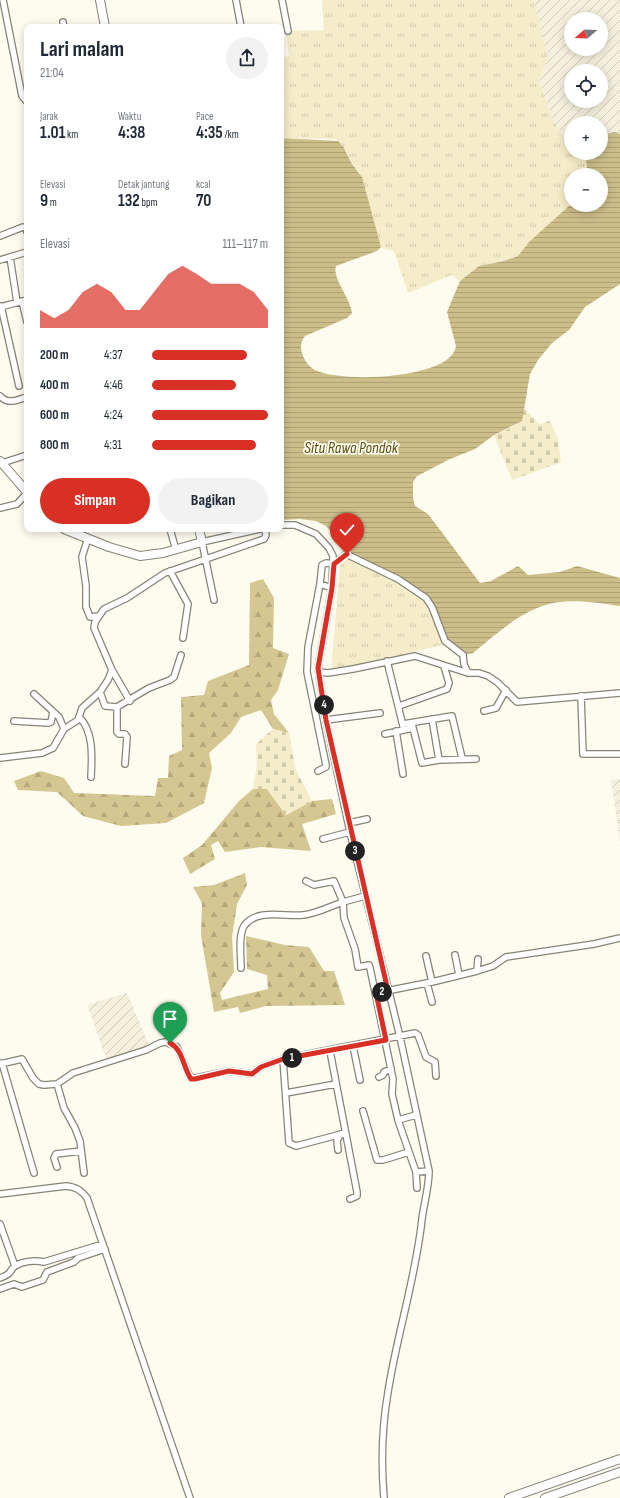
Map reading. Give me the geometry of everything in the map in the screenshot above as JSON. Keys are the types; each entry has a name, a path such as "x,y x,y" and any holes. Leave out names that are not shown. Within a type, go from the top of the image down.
{"street":[{"path":"3,0 22,96 24,98"},
{"path":"100,0 104,24"},
{"path":"236,0 240,24"},
{"path":"282,0 288,31"},
{"path":"0,236 24,227"},
{"path":"0,260 24,253"},
{"path":"10,257 22,301 0,306 19,386"},
{"path":"0,396 10,402 24,398"},
{"path":"24,456 1,462 24,493"},
{"path":"0,508 16,504 24,495"},
{"path":"284,525 294,525 316,534 330,548 334,564 332,588 318,666 326,720 350,832 388,991 413,1116 422,1171 417,1188"},
{"path":"72,532 109,547 140,556 176,550 202,542 247,532"},
{"path":"171,532 176,550"},
{"path":"200,532 207,560 214,600"},
{"path":"130,701 112,670 94,628 98,616 104,609 127,598 170,571 207,560 264,539 266,532"},
{"path":"88,538 82,557 86,586 86,607 90,617 98,616"},
{"path":"318,771 325,768 326,765 307,672 308,647 320,584 322,565 326,563 334,564 347,554 364,564 398,579 426,598 432,607 443,639 463,655 468,673"},
{"path":"170,571 188,604 183,638"},
{"path":"320,584 332,588"},
{"path":"100,692 104,706 117,707 130,701 149,688 174,677 181,655"},
{"path":"320,672 328,673 415,656 468,673 479,673 494,679 517,702 620,693"},
{"path":"387,661 403,727"},
{"path":"399,706 447,689 449,683 444,666"},
{"path":"0,758 51,750 55,746 64,729 74,723 79,717 82,708 100,692 108,680 112,670"},
{"path":"484,710 496,708 506,690"},
{"path":"34,694 59,717 64,729"},
{"path":"581,696 583,754 620,754"},
{"path":"117,707 117,732 119,734 125,734 127,737 125,764"},
{"path":"14,721 49,723 51,722 53,712"},
{"path":"326,720 380,713"},
{"path":"385,734 403,727 450,716 453,718 462,758"},
{"path":"79,717 87,727 90,737 91,777"},
{"path":"432,719 439,760"},
{"path":"413,725 422,763 462,758 476,759"},
{"path":"396,731 403,774"},
{"path":"349,823 367,819"},
{"path":"323,839 350,832"},
{"path":"306,881 314,885 334,881 343,902 344,918 355,949 358,966 370,966 387,1040 393,1082 392,1094 409,1152 429,1184 424,1203 420,1239 393,1366 384,1418 382,1476 384,1498"},
{"path":"241,968 242,934 244,926 252,919 284,914 302,915 365,896"},
{"path":"376,993 430,983 477,971 493,966 501,959 594,944 620,938"},
{"path":"455,955 459,975"},
{"path":"426,956 432,1002"},
{"path":"477,971 478,959"},
{"path":"34,1173 1,1063 22,1059 33,1078 40,1084 57,1084 73,1073 146,1050 163,1042 170,1043 177,1047 191,1079 229,1071 252,1074 261,1067 283,1059 417,1034 426,1057 435,1062 436,1076"},
{"path":"353,1046 360,1080"},
{"path":"330,1051 343,1133 357,1195 350,1199"},
{"path":"283,1059 288,1140 291,1145 300,1145 343,1133"},
{"path":"379,1077 383,1075 384,1072 391,1069"},
{"path":"57,1084 64,1108 75,1128 81,1151 84,1173"},
{"path":"286,1093 336,1084"},
{"path":"363,1111 378,1160 383,1160 409,1152"},
{"path":"399,1119 413,1116"},
{"path":"338,1150 337,1140 343,1133"},
{"path":"57,1167 54,1158 56,1154 81,1151"},
{"path":"0,1194 66,1186 75,1187 83,1192 87,1198 190,1498"},
{"path":"0,1224 15,1266"},
{"path":"0,1289 14,1284 22,1287 42,1280 47,1272 74,1262 77,1256 104,1246"},
{"path":"0,1278 10,1274 15,1266 36,1260 44,1262 71,1253 77,1256"},
{"path":"44,1262 47,1272"},
{"path":"10,1274 14,1284"},
{"path":"509,1498 620,1459"},
{"path":"545,1498 620,1472"}],"shaded area":[{"path":"534,0 620,0 620,134 608,133 608,116 564,116 564,137 555,124 539,81 548,58"},
{"path":"620,779 620,842 611,780"},
{"path":"127,993 152,1052 138,1056 107,1060 87,1005"}],"green space":[{"path":"322,0 534,0 548,58 539,81 555,124 564,137 564,160 586,160 587,167 564,168 564,210 530,241 518,256 504,261 479,266 460,281 452,275 408,293 394,251 381,248 360,173 339,141 335,139 284,138 284,57 289,56 286,31 324,30"},
{"path":"524,408 539,424 550,421 558,439 561,462 512,480 494,435 518,423 523,414"},
{"path":"342,543 346,548 427,596 434,605 450,643 331,672"},
{"path":"263,579 274,598 273,648 289,654 278,690 271,700 274,714 289,733 273,729 261,710 241,717 231,733 209,753 212,768 204,803 166,823 121,826 83,816 57,792 18,790 14,781 41,771 64,778 74,793 155,796 158,778 168,778 169,756 182,750 181,697 204,695 208,681 249,665 250,583"},
{"path":"273,729 289,733 295,768 312,801 286,815 267,789 253,789 257,765 256,744"},
{"path":"253,789 267,789 286,815 312,801 332,799 336,814 302,824 311,851 261,847 225,852 218,841 211,845 215,859 190,874 183,858 202,845 239,801"},
{"path":"245,873 247,885 237,904 232,937 234,972 220,993 222,1000 268,989 267,975 247,969 246,936 285,945 309,947 324,971 334,971 345,1005 266,1006 240,1013 238,1007 214,1012 201,935 202,903 193,887 214,885"}],"water":[{"name":"Situ Rawa Pondok","path":"615,132 620,134 620,284 585,307 569,330 552,343 538,360 530,374 522,421 494,435 475,449 450,459 417,476 413,482 413,498 415,506 428,514 480,583 491,581 518,566 528,575 560,572 577,566 620,578 620,606 569,601 542,606 510,623 473,653 465,655 446,640 434,605 427,596 351,553 326,526 316,521 300,519 284,520 284,138 338,141 343,146 352,164 362,177 381,247 377,251 336,266 335,271 349,301 352,313 347,318 305,336 302,342 301,349 303,356 305,361 311,367 315,370 328,374 347,377 393,376 416,372 436,366 450,357 456,346 447,312 460,281 479,266 504,261 518,256 530,241 564,210 564,212 608,212 608,168 587,167 586,160 608,160 608,134"}],"route":[{"path":"170,1043 177,1047 188,1075 191,1079 195,1079 229,1071 252,1074 261,1067 283,1059 386,1040 376,993 388,991 350,832 326,720 320,672 318,670 332,588 334,564 347,554"}]}
